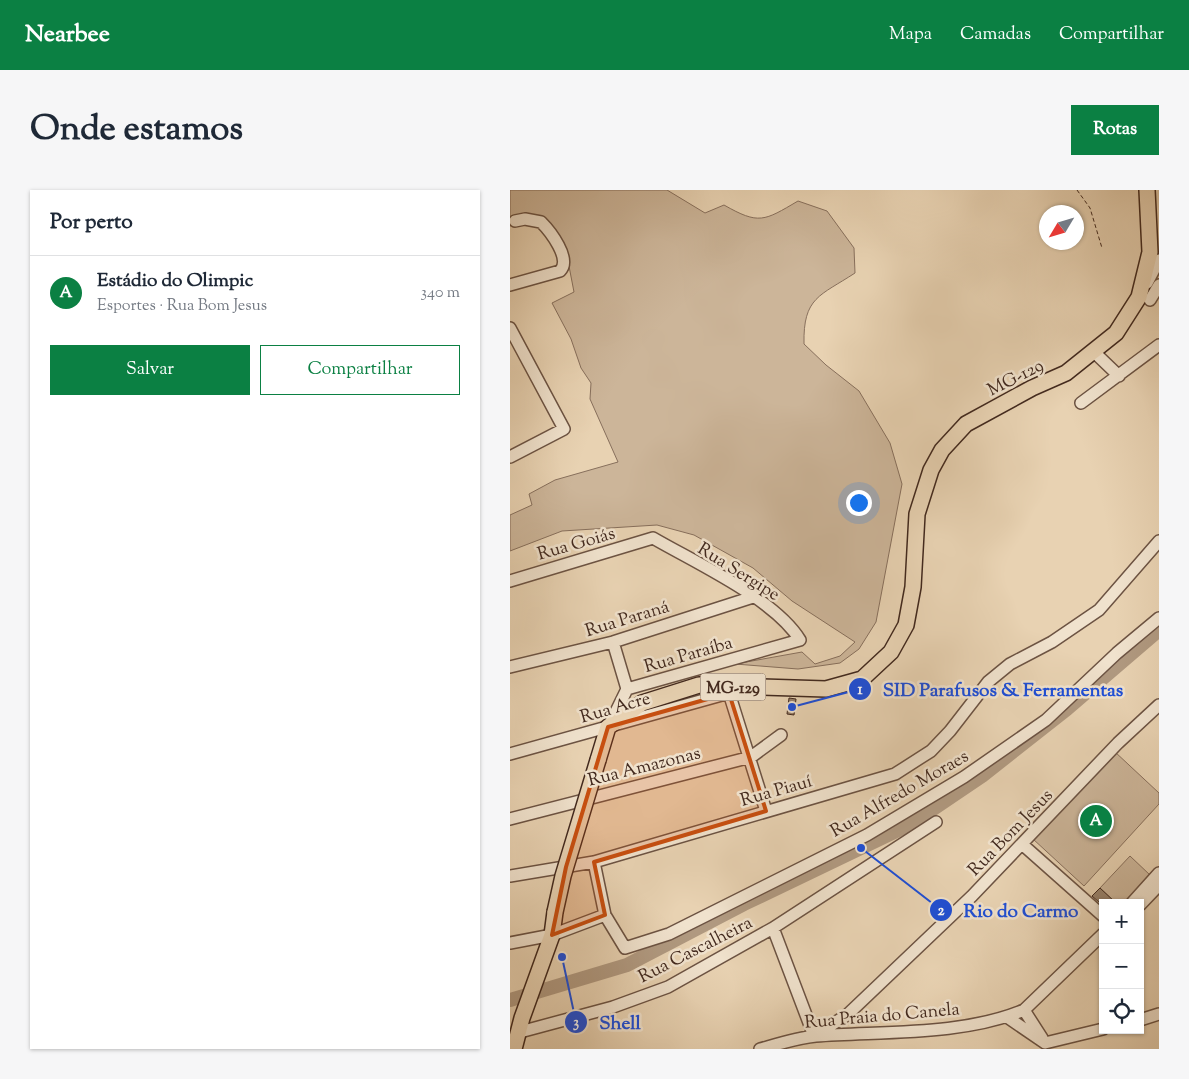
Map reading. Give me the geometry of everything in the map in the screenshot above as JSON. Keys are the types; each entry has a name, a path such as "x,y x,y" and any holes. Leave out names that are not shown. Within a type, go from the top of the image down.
{"main road":[{"name":"MG-129","path":"608,727 642,703 699,685 826,689 862,679 891,652 906,625 913,587 917,514 931,470 942,450 966,424 1032,388 1066,374 1116,333 1144,299 1156,257 1147,190"},
{"path":"514,1049 538,969 552,935 563,876 608,727"}],"street":[{"path":"510,285 560,271 564,267 564,262 550,233 541,222 525,219 515,221"},
{"path":"1144,299 1159,285"},
{"path":"510,328 564,429 510,457"},
{"path":"1081,403 1159,345"},
{"path":"1094,352 1119,376"},
{"name":"Rua Goiás","path":"510,581 653,538"},
{"name":"Rua Sergipe","path":"653,538 753,597 791,626 800,640"},
{"name":"Rua Piauí","path":"510,876 594,862 895,774 931,751 950,732 988,682 1010,664 1052,642 1099,610 1159,541"},
{"name":"Rua Paraná","path":"511,663 613,642 753,597"},
{"name":"Rua Alfredo Moraes","path":"606,915 625,948 669,934 867,835 964,777 1046,720 1117,653 1159,618"},
{"name":"Rua Paraíba","path":"608,727 627,689 800,640"},
{"path":"613,642 627,689"},
{"name":"Rua Acre","path":"510,754 729,693 750,757"},
{"name":"Rua Bom Jesus","path":"814,1036 847,1015 972,896 1023,845 1118,743 1159,705"},
{"name":"Rua Amazonas","path":"510,819 750,757 781,735"},
{"path":"750,757 766,811"},
{"path":"773,928 936,822"},
{"path":"1023,845 1099,912"},
{"path":"511,945 552,935 606,915 594,862"},
{"path":"1136,899 1159,873"},
{"path":"1144,901 1159,884"},
{"name":"Rua Cascalheira","path":"521,1025 613,1007 668,987 773,928 814,1036"},
{"path":"1024,1011 1099,938"},
{"path":"1024,1011 1102,944"},
{"path":"1024,1011 1045,1046"},
{"name":"Rua Praia do Canela","path":"760,1049 814,1036 852,1035 962,1026 1008,1017 1024,1011"},
{"path":"1144,1019 1159,1014"},
{"path":"847,1015 852,1035"},
{"path":"1008,1017 1045,1046"},
{"path":"1045,1046 1099,1030"}],"path":[{"path":"1077,190 1090,208 1102,248"}],"highlighted area":[{"path":"729,693 766,811 594,862 605,915 552,935 566,867 608,727"}],"shaded area":[{"path":"510,190 667,190 705,213 724,205 754,218 777,213 798,201 827,211 854,248 855,273 823,293 810,307 804,328 804,344 826,365 859,391 890,443 902,484 876,622 859,649 840,663 798,669 735,664 802,652 815,664 840,656 855,642 792,601 753,568 694,535 657,525 562,531 510,551 510,515 532,505 529,494 555,480 618,462 590,399 591,383 581,368 571,339 552,303 574,292 568,261 541,218 510,223"},
{"path":"1114,751 1159,793 1159,804 1084,886 1033,839"},
{"path":"1130,856 1150,875 1129,899 1112,899 1100,888"}],"building":[{"path":"789,698 796,699 794,715 787,714"},
{"path":"1100,888 1112,899 1099,899 1099,902 1092,896"}],"waterway":[{"path":"510,1000 627,965 744,904 911,824 982,776 1067,709 1159,630"}],"place":[{"name":"SID Parafusos & Ferramentas","path":"792,707"},
{"name":"Estádio do Olimpic","path":"1096,821"},
{"name":"Rio do Carmo","path":"861,848"},
{"name":"Shell","path":"562,957"}]}
